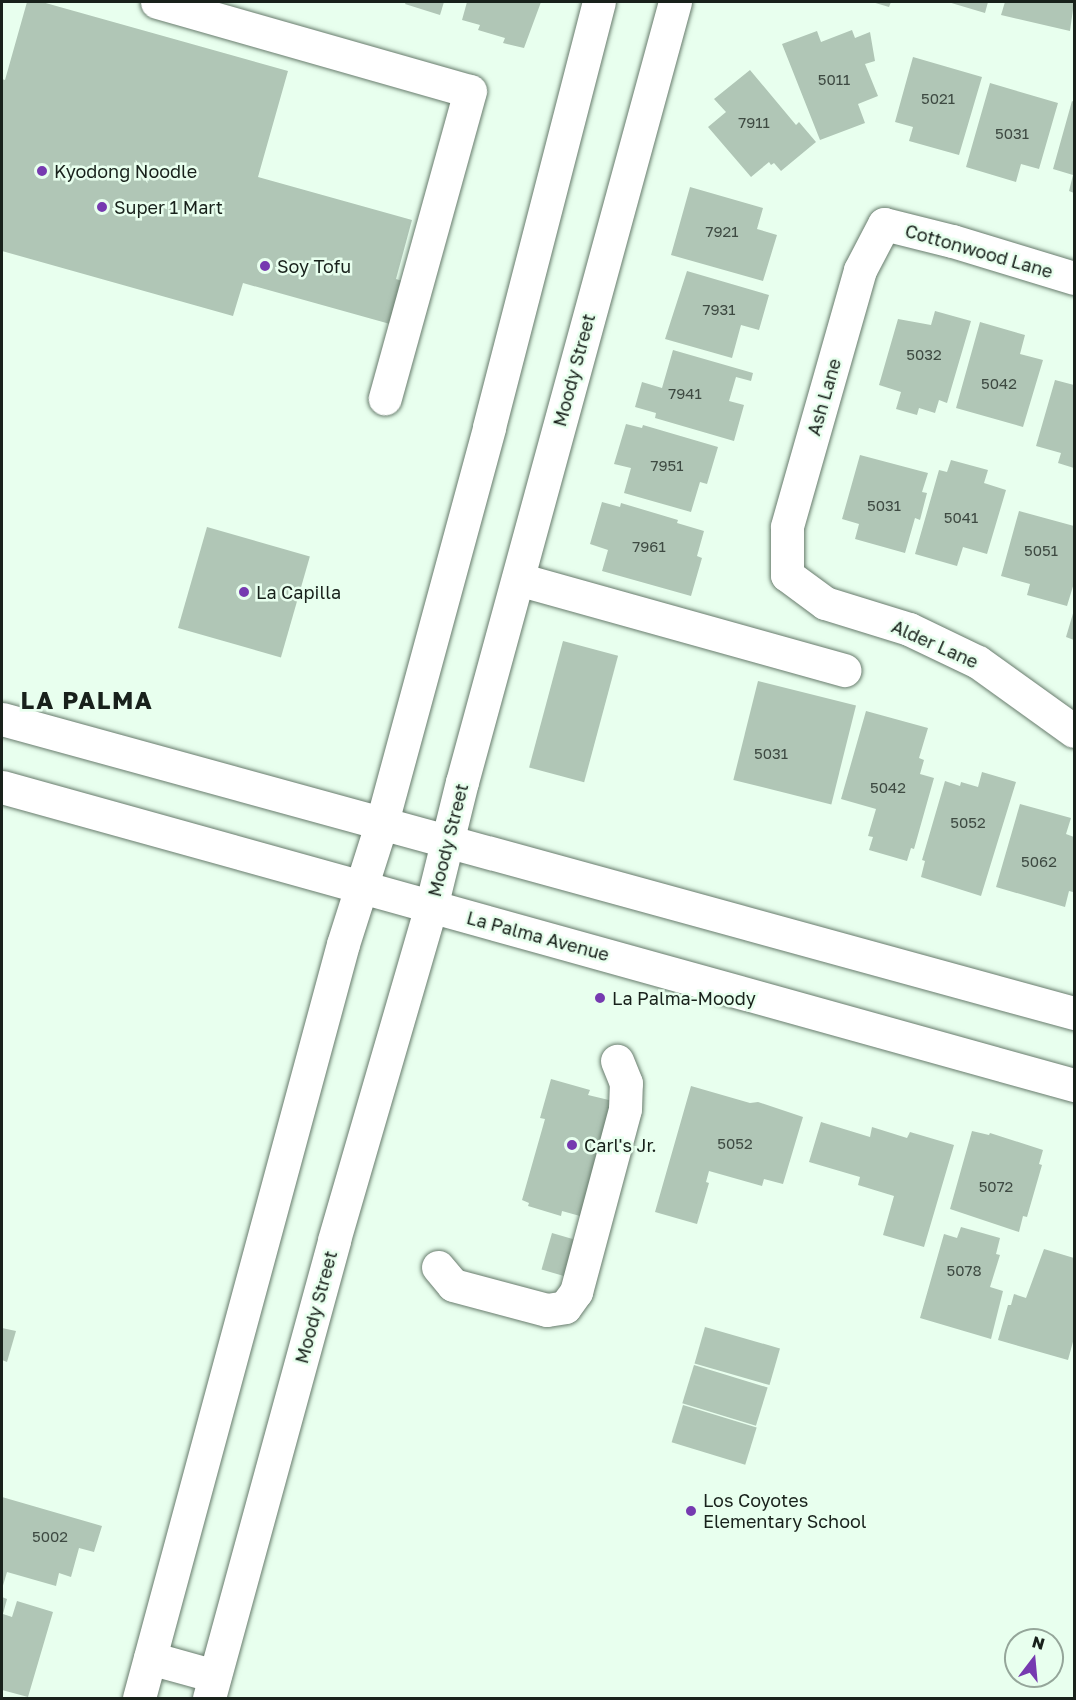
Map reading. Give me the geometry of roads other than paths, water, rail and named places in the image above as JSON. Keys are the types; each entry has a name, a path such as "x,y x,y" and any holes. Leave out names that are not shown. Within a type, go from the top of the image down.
{"main road":[{"path":"157,2 470,91 385,398"},
{"path":"139,1698 195,1484 343,944 382,822 489,427 599,2"},
{"name":"Moody Street","path":"150,1658 212,1687 334,1240 431,907 675,2"},
{"name":"Cottonwood Lane","path":"884,224 952,241 1074,278"},
{"name":"Ash Lane","path":"787,575 787,526 860,270 884,224"},
{"name":"Alder Lane","path":"787,575 825,603 909,629 978,662 1074,731"},
{"path":"518,579 844,670"},
{"path":"2,719 1074,1013"},
{"name":"La Palma Avenue","path":"2,787 1074,1084"},
{"path":"438,1267 453,1285 547,1310 566,1307 576,1292 625,1109 626,1083 617,1061"}],"place":[{"name":"Kyodong Noodle","path":"42,171"},
{"name":"Super 1 Mart","path":"102,207"},
{"name":"Soy Tofu","path":"265,266"},
{"name":"La Capilla","path":"244,592"},
{"name":"La Palma-Moody","path":"600,998"},
{"name":"Carl's Jr.","path":"572,1145"},
{"name":"Los Coyotes Elementary School","path":"691,1511"}],"district":[{"name":"LA PALMA","path":"87,700"}]}
